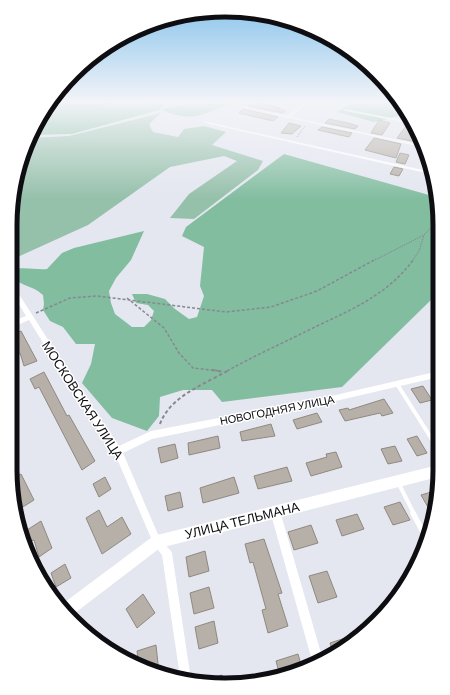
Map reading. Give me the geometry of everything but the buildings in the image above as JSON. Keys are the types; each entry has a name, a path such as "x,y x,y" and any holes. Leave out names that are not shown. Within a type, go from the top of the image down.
{"street":[{"path":"260,134 426,172"},
{"path":"370,134 417,145"},
{"name":"МОСКОВСКАЯ УЛИЦА","path":"17,296 78,393 118,451 157,542 167,553 185,674"},
{"path":"17,322 29,317"},
{"name":"НОВОГОДНЯЯ УЛИЦА","path":"118,451 156,434 327,400 433,375"},
{"name":"УЛИЦА ТЕЛЬМАНА","path":"70,608 157,542 433,472"},
{"path":"276,511 317,657"}],"lane":[{"path":"397,384 433,441"},
{"path":"397,481 423,533"}],"path":[{"path":"293,142 299,134"},
{"path":"156,434 163,416 174,402 224,372 364,304 403,273 419,251 424,235 433,225"},
{"path":"29,317 74,297 126,297 191,309 247,311 297,301 350,275 405,242 424,235"},
{"path":"126,297 164,328 179,353 193,368 224,372"}],"green space":[{"path":"75,134 165,134 178,137 180,134 223,134 212,145 263,161 258,170 194,219 170,218 189,194 237,161 224,156 170,167 88,225 17,257 17,211 21,184 28,158 36,138"},
{"path":"284,154 431,195 433,211 433,298 342,387 222,402 212,390 183,390 160,397 159,416 147,431 112,418 82,383 91,364 95,344 76,344 63,327 50,321 43,310 43,295 35,289 17,281 17,269 47,269 62,253 74,248 144,231 131,260 116,278 109,291 115,314 132,327 144,327 151,320 154,311 148,305 136,303 132,294 147,294 165,299 175,309 189,319 197,317 204,296 200,286 204,247 182,236 186,227"}]}
